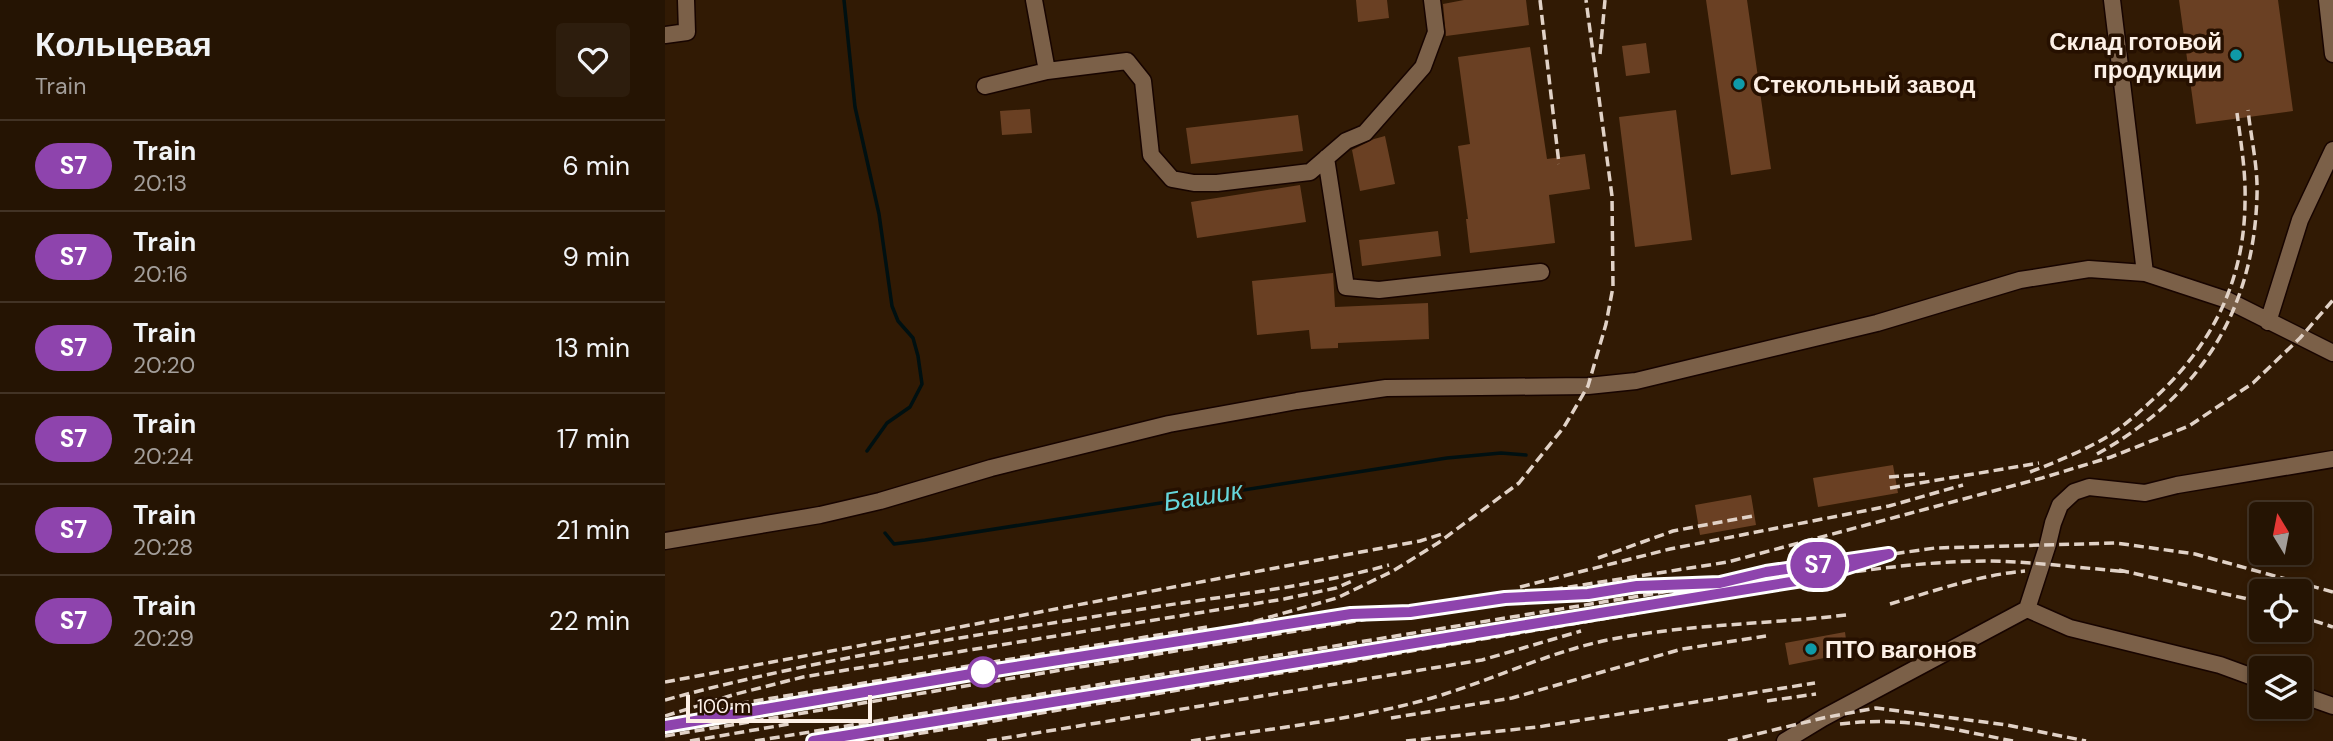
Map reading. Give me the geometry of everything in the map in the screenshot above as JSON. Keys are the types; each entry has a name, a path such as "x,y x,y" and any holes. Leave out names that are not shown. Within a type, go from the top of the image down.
{"street":[{"path":"665,35 687,32 686,0"},
{"path":"1034,0 1047,71"},
{"path":"985,86 1047,71 1126,61 1143,81 1151,155 1172,180 1217,183 1310,172 1346,141 1365,133 1423,67 1436,32 1432,0"},
{"path":"2112,0 2145,273"},
{"path":"2327,0 2333,54"},
{"path":"2268,322 2300,220 2333,150"},
{"path":"1326,158 1346,287 1379,290 1541,272"},
{"path":"665,541 820,515 880,501 991,468 1168,424 1387,388 1588,386 1636,381 1877,323 2020,280 2089,270 2145,273 2227,300 2333,353"},
{"path":"1785,741 2027,609 2060,505 2074,492 2089,487 2145,493 2177,485 2333,459"},
{"path":"2027,609 2070,628 2220,664 2249,675"},
{"path":"2312,699 2333,706"}],"building":[{"path":"1356,0 1387,0 1389,18 1358,22"},
{"path":"1464,0 1526,0 1529,25 1446,36 1443,4"},
{"name":"Стекольный завод","path":"1706,0 1747,0 1771,169 1731,175"},
{"name":"Склад готовой продукции","path":"2179,0 2278,0 2293,111 2196,124"},
{"path":"1646,43 1650,73 1626,76 1622,46"},
{"path":"1530,47 1547,159 1585,154 1590,189 1549,195 1555,243 1470,253 1458,146 1470,144 1458,57"},
{"path":"1030,109 1032,133 1002,135 1000,111"},
{"path":"1676,110 1692,240 1635,247 1619,117"},
{"path":"1298,115 1303,151 1191,164 1186,128"},
{"path":"1385,136 1395,184 1360,191 1352,150"},
{"path":"1300,185 1306,222 1197,238 1191,202"},
{"path":"1438,231 1441,256 1362,266 1359,240"},
{"path":"1333,273 1335,307 1428,303 1429,339 1338,343 1338,348 1311,349 1309,330 1257,335 1252,281"},
{"path":"1893,465 1898,493 1818,507 1813,478"},
{"path":"1751,495 1756,525 1700,535 1695,505"},
{"name":"ПТО вагонов","path":"1845,632 1847,647 1823,651 1824,658 1789,665 1785,643"}],"waterway":[{"name":"Башик","path":"844,0 855,107 879,214 892,306 898,321 913,338 922,384 910,407 887,423 867,451"},
{"name":"Башик","path":"885,533 894,544 1447,458 1501,453 1526,455"}],"railway":[{"path":"1540,0 1559,164"},
{"path":"1196,638 1337,598 1393,571 1438,543 1519,483 1564,427 1588,386 1606,324 1613,287 1612,196 1586,0"},
{"path":"1600,54 1605,0"},
{"path":"2097,454 2133,432 2164,406 2191,378 2214,347 2232,314 2245,277 2253,237 2257,195 2248,110"},
{"path":"2030,472 2105,438 2143,409 2189,361 2219,314 2230,288 2243,233 2245,180 2237,113"},
{"path":"665,736 1728,562 2042,478 2111,457 2189,426 2253,383 2300,338 2333,300"},
{"path":"1890,488 2039,463"},
{"path":"1889,477 1925,474"},
{"path":"1520,587 1670,549 1889,506 1963,485"},
{"path":"1598,558 1673,531 1753,516"},
{"path":"665,682 1420,541 1442,534"},
{"path":"755,741 1719,583 1766,572 1935,548 2116,543 2195,554 2333,592"},
{"path":"1708,595 1848,573 1954,562 1990,561 2129,572"},
{"path":"665,700 847,658 1302,584 1389,565"},
{"path":"2119,570 2249,599"},
{"path":"1890,604 1974,580 2025,571"},
{"path":"665,716 803,677 1284,599 1336,588 1352,581"},
{"path":"874,741 1638,613 1716,596"},
{"path":"1191,741 1393,708 1446,694 1568,650 1618,638 1675,630 1846,615"},
{"path":"2312,620 2333,627"},
{"path":"724,706 1207,627"},
{"path":"987,741 1482,660 1581,631"},
{"path":"1391,718 1512,698 1682,649 1766,636"},
{"path":"1406,741 1538,727 1815,683"},
{"path":"1767,701 1816,694"},
{"path":"1728,741 1876,708 2007,725 2086,741"},
{"path":"1840,724 1907,723 2013,741"},
{"path":"690,741 789,724"}],"train":[{"name":"S7","path":"665,726 1351,614 1410,612 1505,598 1588,594 1637,586 1720,583 1766,572 1889,554 1815,578 813,741"}],"place":[{"name":"Склад готовой продукции","path":"2236,55"},
{"name":"Стекольный завод","path":"1739,84"},
{"name":"ПТО вагонов","path":"1811,649"}]}
